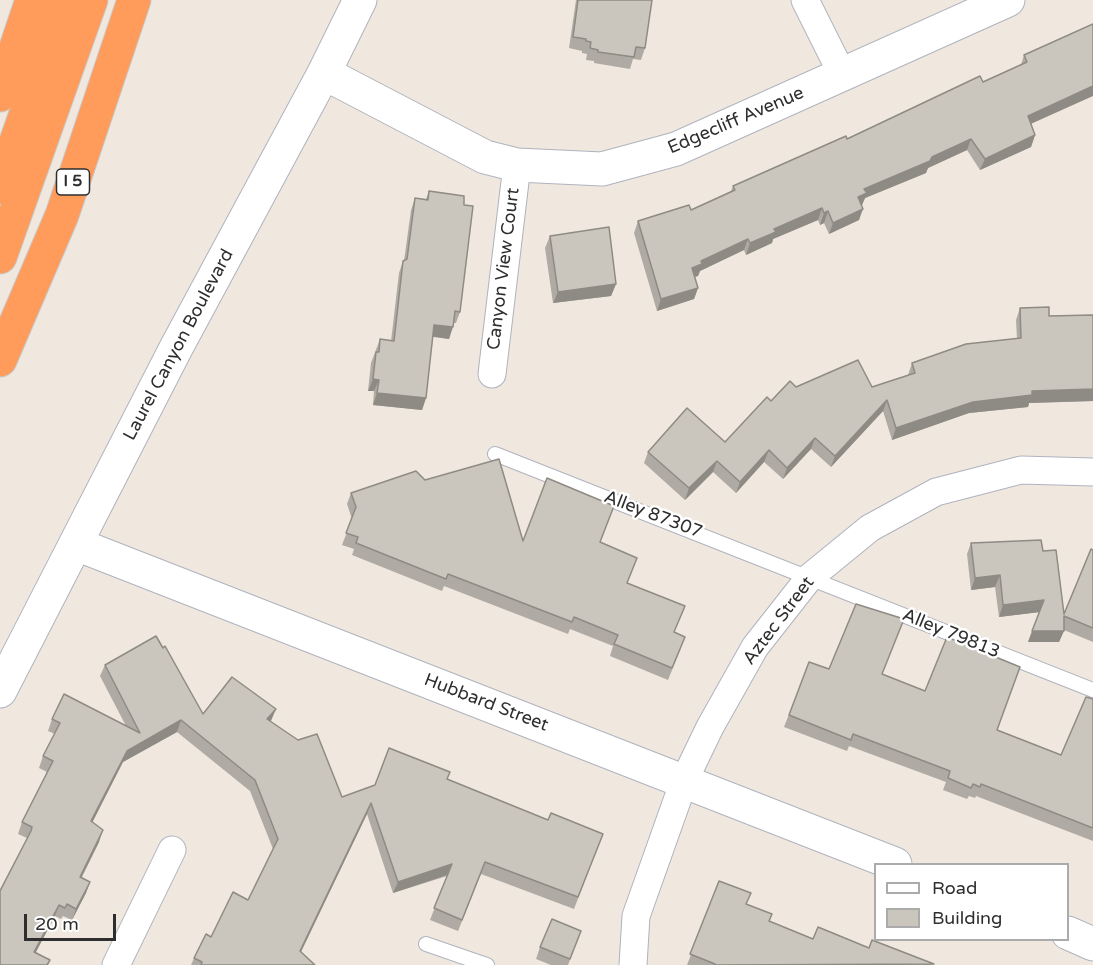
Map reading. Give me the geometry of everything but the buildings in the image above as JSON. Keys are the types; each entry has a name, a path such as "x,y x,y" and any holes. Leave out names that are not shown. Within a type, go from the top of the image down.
{"highway":[{"path":"0,95 32,0"},
{"path":"0,187 66,0"},
{"path":"0,257 91,0"},
{"name":"I 5","path":"0,360 62,215 134,0"}],"street":[{"name":"Laurel Canyon Boulevard","path":"0,691 171,358 324,74 360,0"},
{"path":"805,0 843,76"},
{"name":"Edgecliff Avenue","path":"324,74 485,157 517,165 602,169 676,149 1008,0"},
{"name":"Canyon View Court","path":"492,374 517,165"},
{"name":"Aztec Street","path":"633,965 636,916 684,781 710,727 755,647 810,577 870,528 936,492 1022,470 1093,472"},
{"name":"Hubbard Street","path":"76,544 892,863"},
{"path":"116,965 172,850"},
{"path":"1069,933 1093,944"}],"lane":[{"name":"Alley 87307","path":"495,454 810,577"},
{"name":"Alley 79813","path":"810,577 1093,690"},
{"path":"426,944 487,965"}]}
